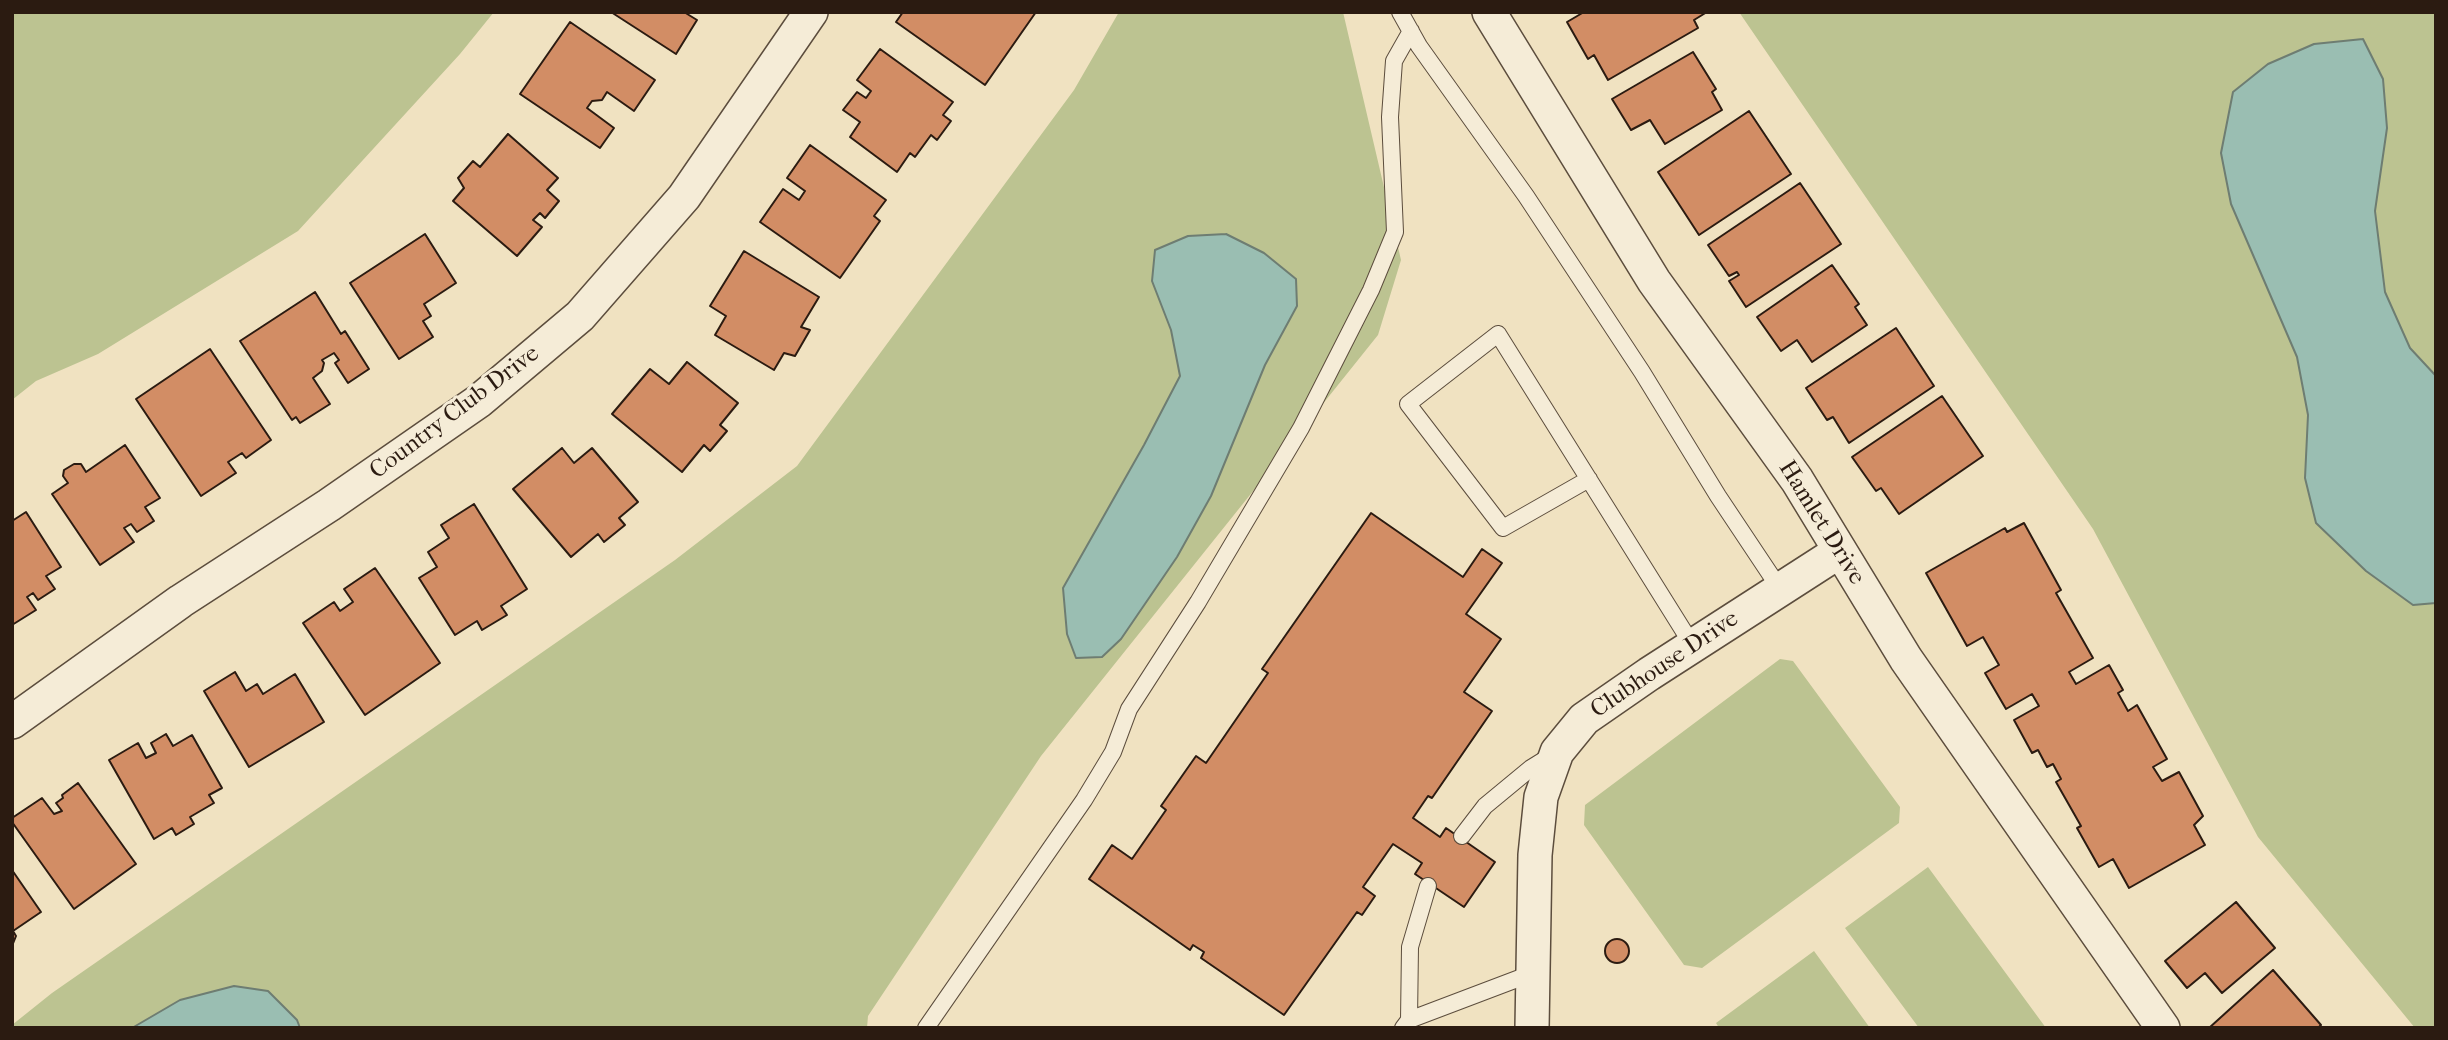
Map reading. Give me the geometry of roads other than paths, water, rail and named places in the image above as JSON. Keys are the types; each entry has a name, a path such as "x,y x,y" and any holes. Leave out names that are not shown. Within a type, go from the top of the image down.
{"street":[{"name":"Country Club Drive","path":"12,722 181,601 329,505 479,401 580,316 684,197 811,12"},
{"name":"Hamlet Drive","path":"1489,12 1654,281 1797,480 1906,659 2163,1028"},
{"name":"Clubhouse Drive","path":"1532,1028 1535,855 1541,797 1558,752 1584,719 1840,551"}],"lane":[{"path":"1400,12 1642,372 1718,496 1780,589"},
{"path":"926,1028 1084,800 1113,752 1129,709 1198,602 1301,428 1371,290 1395,232 1390,117 1394,61 1411,31"},
{"path":"1589,479 1503,528 1408,404 1498,334 1589,479 1693,646"},
{"path":"1462,836 1485,806 1531,768 1558,752"},
{"path":"1428,886 1410,947 1406,1024 1432,1020 1533,973"}],"water":[{"path":"2363,39 2383,79 2387,128 2375,211 2385,292 2410,348 2436,376 2436,603 2413,605 2366,571 2316,523 2305,478 2308,415 2297,357 2231,204 2221,153 2233,92 2268,64 2314,44"},
{"path":"1226,234 1264,253 1296,279 1297,306 1265,365 1211,496 1177,557 1121,639 1102,657 1076,658 1067,634 1063,588 1180,376 1171,330 1152,281 1155,250 1188,236"},
{"path":"234,986 268,991 297,1020 300,1028 132,1028 180,1000"}]}
